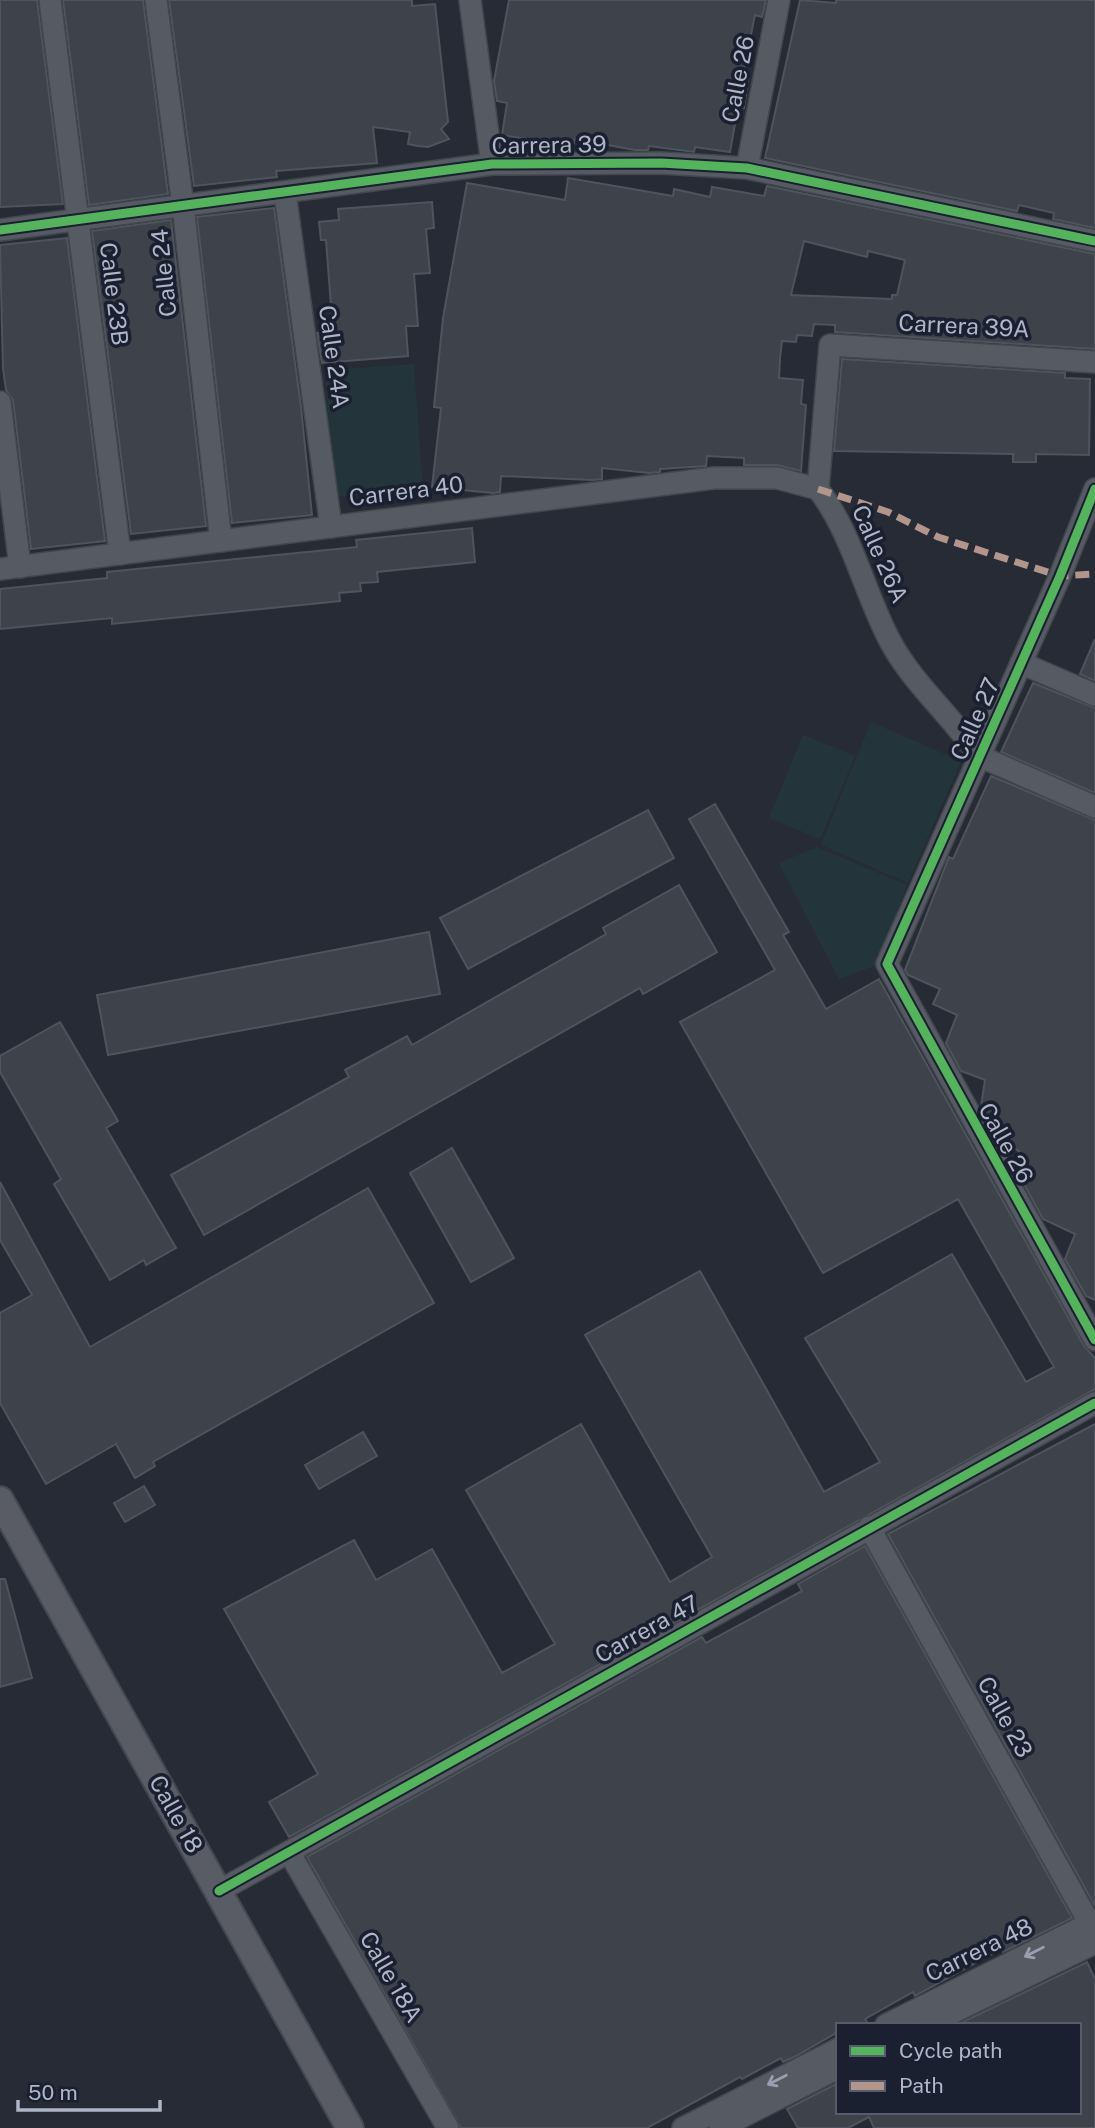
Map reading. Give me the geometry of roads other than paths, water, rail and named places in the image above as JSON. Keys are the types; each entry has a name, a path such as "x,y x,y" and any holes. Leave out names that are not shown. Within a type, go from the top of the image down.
{"main road":[{"name":"Calle 18","path":"0,1500 350,2128"}],"street":[{"name":"Calle 23B","path":"50,0 120,554"},
{"name":"Calle 24","path":"156,0 183,206 221,541"},
{"path":"470,0 492,164"},
{"name":"Calle 26","path":"747,168 779,0"},
{"name":"Carrera 39","path":"0,230 492,164 661,163 747,168 1095,241"},
{"name":"Calle 24A","path":"285,193 331,527"},
{"name":"Carrera 39A","path":"818,489 830,345 1095,362"},
{"path":"0,402 10,568"},
{"name":"Carrera 40","path":"10,568 714,478 777,478 818,489"},
{"name":"Calle 26A","path":"818,489 831,507 891,642 919,684 946,711 979,756"},
{"name":"Calle 27","path":"887,964 1095,489"},
{"path":"1021,663 1095,695"},
{"path":"979,756 1095,807"},
{"name":"Calle 26","path":"887,964 1095,1339"},
{"name":"Carrera 47","path":"219,1891 1095,1403"},
{"name":"Calle 23","path":"869,1527 1091,1937"},
{"name":"Calle 18A","path":"289,1852 448,2128"},
{"name":"Carrera 48","path":"891,2023 1091,1937"},
{"name":"Carrera 48","path":"931,2023 1091,1937"},
{"path":"683,2128 836,2050"},
{"path":"720,2128 836,2069"}]}
